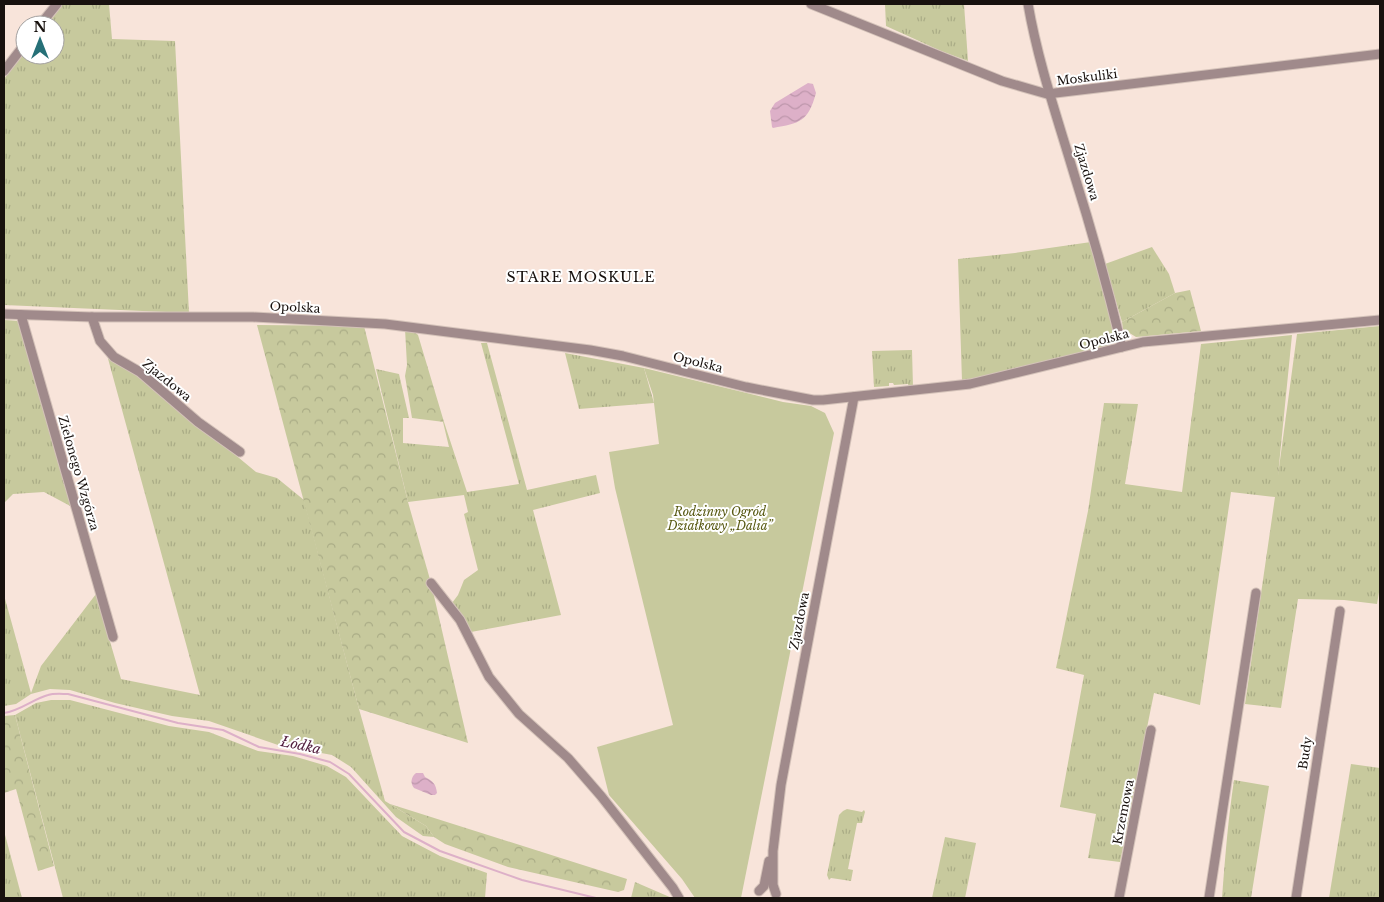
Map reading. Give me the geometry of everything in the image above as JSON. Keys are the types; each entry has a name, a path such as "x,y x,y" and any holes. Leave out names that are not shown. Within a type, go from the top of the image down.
{"street":[{"path":"48,15 57,4"},
{"name":"Moskuliki","path":"811,4 1002,81 1040,93 1050,94 1380,54"},
{"name":"Zjazdowa","path":"1028,4 1036,48 1086,214 1122,347"},
{"path":"4,71 15,57"},
{"name":"Opolska","path":"4,314 92,317 253,317 385,324 590,350 623,356 746,387 813,400 970,384 1151,341 1380,320"},
{"name":"Zielonego Wzgórza","path":"21,315 113,637"},
{"name":"Zjazdowa","path":"92,317 100,341 114,357 140,372 198,422 240,452"},
{"name":"Zjazdowa","path":"777,896 773,885 773,851 781,786 854,397"},
{"path":"431,583 460,620 490,677 519,714 568,758 601,796 674,888 679,898"},
{"path":"1209,898 1256,593"},
{"name":"Budy","path":"1296,898 1340,611"},
{"name":"Krzemowa","path":"1119,898 1151,730"},
{"name":"Zjazdowa","path":"760,891 764,886 773,851"},
{"path":"752,898 760,891 766,890 777,896"}],"green space":[{"path":"63,4 109,4 112,39 175,41 189,313 4,305 4,79 15,65 65,65 65,15 55,15"},
{"path":"885,4 964,4 968,61 886,26"},
{"path":"1091,242 1115,336 1108,346 962,381 958,259"},
{"path":"1152,247 1169,274 1175,293 1122,322 1105,264"},
{"path":"1190,290 1201,331 1136,337 1123,329 1122,322 1175,293"},
{"path":"4,320 19,321 74,508 44,492 13,494 4,503"},
{"path":"257,325 364,326 408,502 431,583 468,743 359,709"},
{"path":"1380,326 1380,586 1377,604 1344,600 1298,599 1281,708 1245,704 1275,497 1231,492 1200,705 1154,693 1120,862 1088,858 1096,814 1060,807 1084,675 1056,668 1088,511 1104,403 1138,404 1125,484 1182,492 1201,344 1292,335 1278,475 1297,334"},
{"path":"405,329 413,330 418,335 444,422 412,418 405,376 407,365"},
{"path":"481,343 487,343 527,490 596,475 600,493 533,510 561,615 471,632 452,603 458,595 464,580 478,570 464,514 468,512 464,495 408,502 376,369 399,374 409,418 403,418 403,443 449,447 444,422 467,492 519,484"},
{"path":"912,350 913,387 909,387 908,384 894,385 889,383 889,386 874,387 872,351"},
{"path":"565,353 644,368 654,403 579,409"},
{"path":"107,355 152,386 256,472 277,478 304,500 385,801 426,826 434,837 423,836 396,817 351,767 332,755 278,745 209,721 172,716 70,690 50,689 31,694 16,704 4,706 4,595 31,693 41,666 96,594 121,679 200,695"},
{"name":"Rodzinny Ogród Działkowy „Dalia”","path":"644,368 783,402 811,406 825,413 834,433 741,898 695,898 682,879 609,795 597,747 673,725 615,488 609,452 659,444 653,395"},
{"path":"51,700 70,700 169,726 209,732 258,751 293,756 327,766 346,777 402,836 440,856 487,873 485,898 63,898 15,715 36,703"},
{"path":"15,715 54,866 38,871 16,789 4,793 4,716"},
{"path":"1351,764 1380,768 1380,898 1329,898"},
{"path":"1234,780 1269,786 1251,898 1222,898 1228,824"},
{"path":"390,804 627,879 624,890 618,892 508,867 445,844 434,837 426,826"},
{"path":"847,809 862,812 864,810 865,812 862,823 857,823 848,869 853,870 851,881 831,878 829,880 827,875 839,815"},
{"path":"4,831 22,898 4,898"},
{"path":"945,837 976,843 965,898 932,898"},
{"path":"635,882 672,898 631,898"}],"water":[{"path":"808,83 813,84 816,93 806,116 802,120 790,125 773,128 770,111 775,103"},
{"path":"416,773 423,773 425,777 434,783 437,793 435,795 414,788 412,780"}],"waterway":[{"name":"Łódka","path":"4,713 16,710 48,695 68,694 178,723 223,730 259,747 300,754 330,762 349,774 404,832 440,851 522,880 596,898"}],"district":[{"name":"STARE MOSKULE","path":"581,277"}]}
